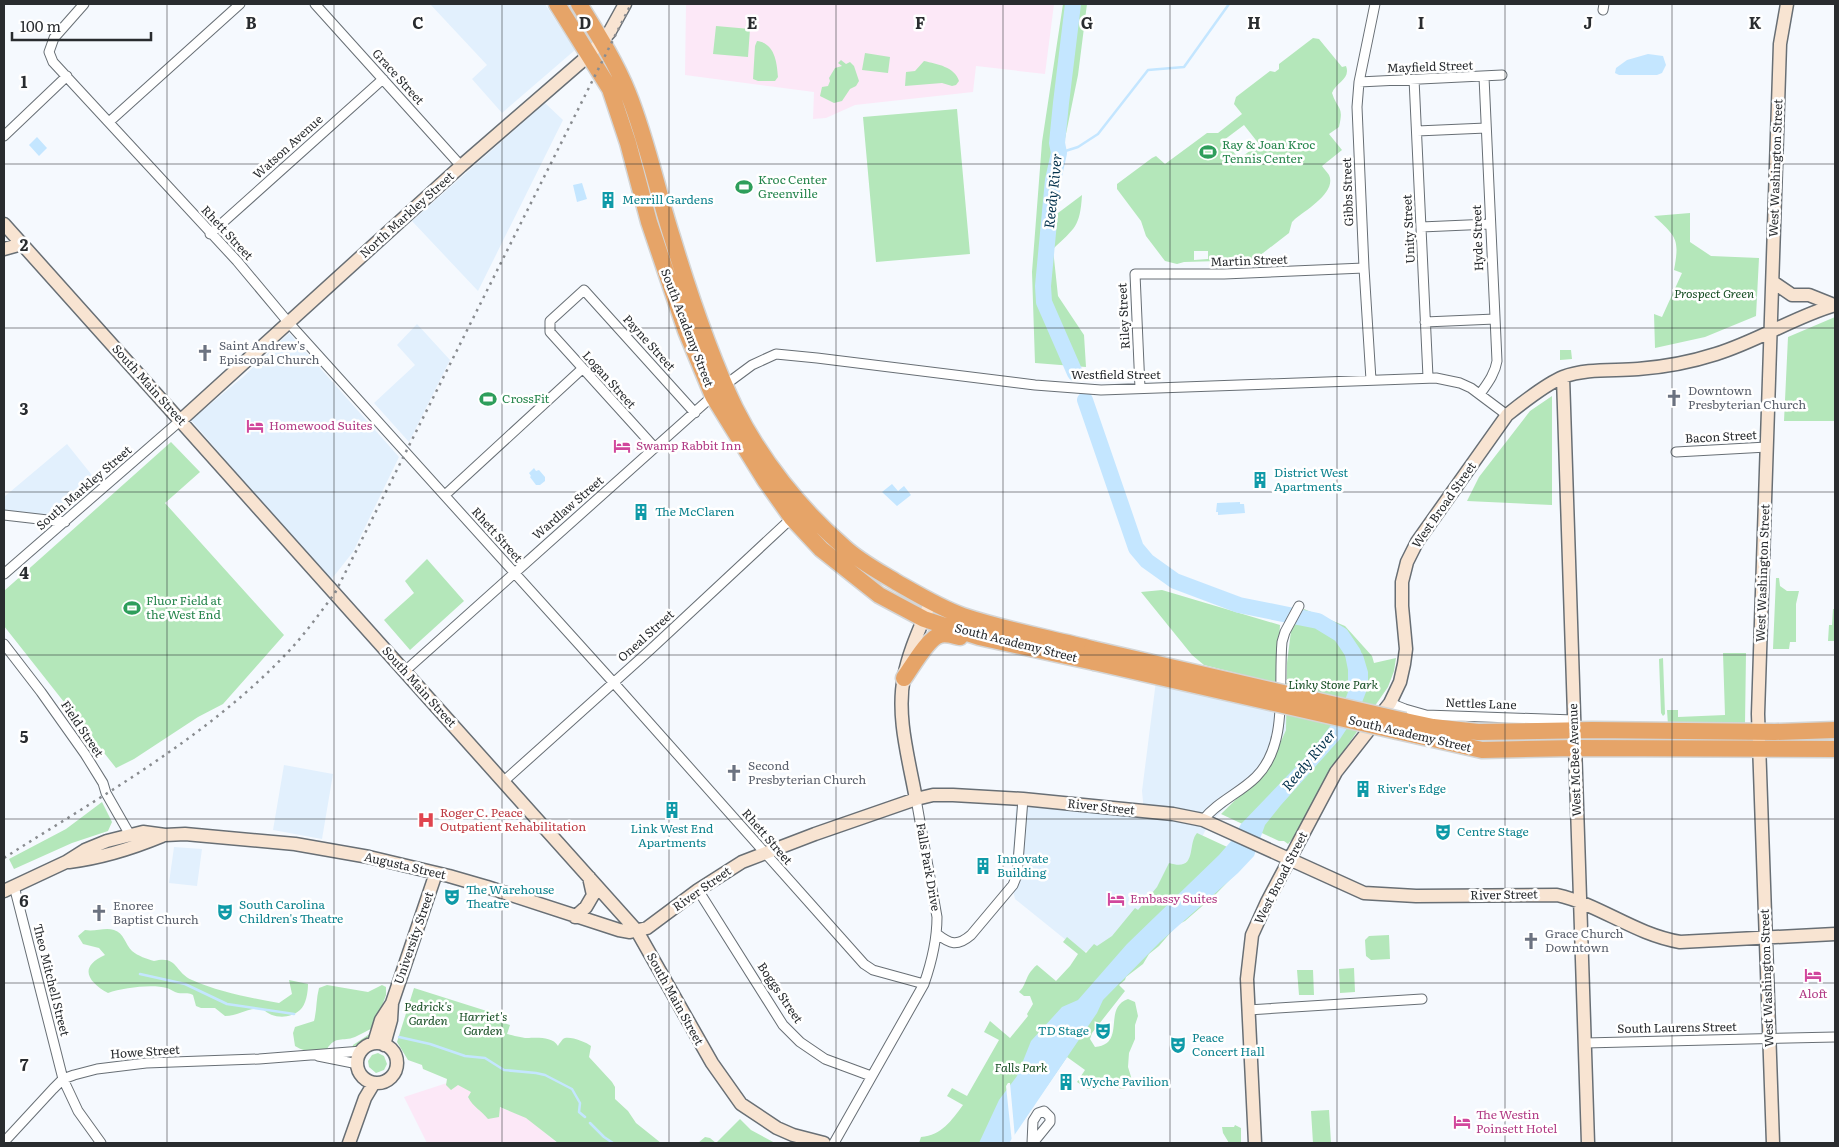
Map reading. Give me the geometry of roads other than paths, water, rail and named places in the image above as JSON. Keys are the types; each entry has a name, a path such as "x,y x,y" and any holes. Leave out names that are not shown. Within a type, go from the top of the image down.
{"highway":[{"name":"South Academy Street","path":"558,4 610,90 628,143 649,222 680,313 765,480 797,513 822,549 879,595 924,619 979,637 1093,655"},
{"name":"South Academy Street","path":"579,4 608,48 628,93 687,283 714,359 719,391"},
{"name":"South Academy Street","path":"797,513 851,553 888,577 961,615 1093,655 1401,726 1482,750 1575,748 1835,749"},
{"path":"904,678 927,643 933,638 945,634 960,637 979,637"},
{"name":"South Academy Street","path":"1401,726 1478,732 1574,725 1759,732 1835,730"}],"street":[{"name":"Rhett Street","path":"85,4 54,38 50,47 50,57 210,234 237,261 288,322 864,964 873,970 924,984"},
{"path":"108,122 240,4"},
{"name":"Grace Street","path":"315,4 461,166"},
{"name":"North Markley Street","path":"181,420 461,166 588,54 616,23 626,4"},
{"name":"Gibbs Street","path":"1371,380 1357,107 1359,82 1375,4"},
{"name":"West Washington Street","path":"1773,1143 1759,732 1780,44 1787,4"},
{"name":"Mayfield Street","path":"1359,82 1502,75"},
{"path":"4,136 67,76"},
{"name":"Hyde Street","path":"1480,394 1496,368 1497,338 1484,77"},
{"name":"Watson Avenue","path":"210,234 383,79"},
{"name":"Unity Street","path":"1414,79 1428,377"},
{"path":"1417,131 1486,128"},
{"name":"South Main Street","path":"4,224 637,931 712,1063 740,1104 777,1128 793,1135 824,1143"},
{"path":"1421,228 1490,224"},
{"path":"4,250 22,244"},
{"name":"Martin Street","path":"1135,274 1243,274 1364,268"},
{"name":"Riley Street","path":"1135,274 1140,388"},
{"path":"1772,282 1792,295 1809,295 1835,305"},
{"name":"Logan Street","path":"584,290 550,321 550,332 655,448"},
{"name":"Payne Street","path":"584,290 695,413"},
{"name":"West Broad Street","path":"1254,1143 1248,1010 1248,969 1252,935 1267,902 1336,772 1390,703 1400,682 1406,649 1402,582 1407,562 1416,542 1507,416 1526,400 1562,377 1587,371 1639,369 1687,362 1735,348 1816,310 1835,305"},
{"path":"1425,322 1496,319"},
{"name":"Westfield Street","path":"719,391 752,365 776,354 1061,388 1101,390 1428,377 1460,383 1480,394 1507,416"},
{"path":"445,495 582,369"},
{"name":"West McBee Avenue","path":"1562,377 1588,1143"},
{"name":"Wardlaw Street","path":"405,671 719,391"},
{"name":"South Markley Street","path":"4,574 181,420"},
{"name":"Bacon Street","path":"1676,452 1767,447"},
{"name":"Oneal Street","path":"504,782 729,578 797,513"},
{"path":"4,515 64,522"},
{"name":"Falls Park Drive","path":"834,1143 924,984 937,934 934,894 902,710 904,678 910,653 931,601"},
{"path":"1203,820 1209,812 1252,781 1270,760 1278,730 1282,648 1285,632 1299,606"},
{"name":"Field Street","path":"4,644 85,754 103,783 106,793 130,835"},
{"name":"Nettles Lane","path":"1390,703 1426,715 1574,725"},
{"name":"River Street","path":"637,931 647,928 698,890 742,862 763,852 916,798 933,795 953,795 1023,799 1173,814 1203,820 1364,894 1416,896 1545,894 1568,897 1640,931 1681,942 1835,934"},
{"path":"937,934 952,943 964,941 1016,880 1023,799"},
{"name":"Augusta Street","path":"9,889 106,841 142,832 165,835 185,834 249,839 369,857 436,873 619,930 637,931"},
{"name":"Augusta Street","path":"66,862 88,860 146,843 165,835"},
{"name":"University Street","path":"379,1044 391,1020 392,1003 436,873"},
{"path":"575,917 586,907 593,895 589,876"},
{"name":"Theo Mitchell Street","path":"9,889 63,1079 78,1111 102,1143"},
{"name":"Boggs Street","path":"698,890 783,1024 800,1042 825,1059 871,1076"},
{"path":"1248,1010 1422,999"},
{"name":"South Laurens Street","path":"1585,1043 1835,1037"},
{"path":"360,1070 369,1081 374,1083 388,1080 396,1070 397,1061 395,1054 379,1044 362,1051 359,1057 360,1070 365,1098"},
{"name":"Howe Street","path":"4,1142 63,1079 97,1069 146,1064 362,1051"},
{"name":"Howe Street","path":"316,1055 360,1070"},
{"path":"349,1143 365,1098 374,1083"}],"water":[{"path":"1648,54 1663,56 1666,65 1662,73 1657,75 1619,75 1615,73 1616,68 1627,60"},
{"path":"37,137 47,148 39,156 29,145"},
{"path":"582,183 587,199 577,202 573,185"},
{"path":"534,468 536,471 539,470 545,477 545,481 540,485 536,485 530,477 529,473"},
{"path":"892,484 898,491 904,486 911,495 897,506 882,492"},
{"path":"1240,502 1240,504 1244,504 1245,513 1218,515 1218,512 1216,512 1217,503"},
{"name":"Reedy River","path":"1341,635 1352,639 1363,655 1368,672 1368,687 1359,710 1340,739 1265,825 1254,856 1238,873 1160,942 1103,1000 1097,1013 1009,1143 979,1143 999,1100 1017,1076 1031,1041 1062,1007 1078,1000 1127,944 1219,855 1232,840 1241,824 1313,749 1340,713 1348,692 1348,670"}],"waterway":[{"name":"Reedy River","path":"1073,4 1057,143 1059,153 1053,180 1043,286 1044,302 1075,373"},
{"path":"1059,153 1078,147 1098,134 1148,70 1184,67 1229,4"},
{"name":"Reedy River","path":"1085,400 1136,548 1147,561 1175,581 1239,605 1318,621 1341,635 1353,653"},
{"path":"140,974 185,984 227,1004 294,1014"},
{"path":"399,1037 430,1044 465,1056 485,1058 504,1070 545,1075 572,1089 580,1103 579,1112 585,1117"},
{"path":"590,1123 613,1143"}],"railway":[{"path":"4,858 152,764 224,711 257,683 288,652 335,593 631,4"}],"place":[{"name":"Ray & Joan Kroc Tennis Center","path":"1208,152"},
{"name":"Kroc Center Greenville","path":"744,187"},
{"name":"Merrill Gardens","path":"608,200"},
{"name":"Saint Andrew's Episcopal Church","path":"205,353"},
{"name":"Downtown Presbyterian Church","path":"1674,398"},
{"name":"CrossFit","path":"488,399"},
{"name":"Homewood Suites","path":"255,426"},
{"name":"Swamp Rabbit Inn","path":"622,446"},
{"name":"District West Apartments","path":"1260,480"},
{"name":"The McClaren","path":"641,512"},
{"name":"Fluor Field at the West End","path":"132,608"},
{"name":"Second Presbyterian Church","path":"734,773"},
{"name":"River's Edge","path":"1363,789"},
{"name":"Link West End Apartments","path":"672,810"},
{"name":"Roger C. Peace Outpatient Rehabilitation","path":"426,820"},
{"name":"Centre Stage","path":"1443,832"},
{"name":"Innovate Building","path":"983,866"},
{"name":"The Warehouse Theatre","path":"452,897"},
{"name":"Embassy Suites","path":"1116,899"},
{"name":"South Carolina Children's Theatre","path":"225,912"},
{"name":"Enoree Baptist Church","path":"99,913"},
{"name":"Grace Church Downtown","path":"1531,941"},
{"name":"Aloft","path":"1813,975"},
{"name":"TD Stage","path":"1103,1031"},
{"name":"Peace Concert Hall","path":"1178,1045"},
{"name":"Wyche Pavilion","path":"1066,1082"},
{"name":"The Westin Poinsett Hotel","path":"1462,1122"}],"park label":[{"name":"Prospect Green","path":"1714,294"},
{"name":"Linky Stone Park","path":"1333,685"},
{"name":"Pedrick's Garden","path":"428,1014"},
{"name":"Harriet's Garden","path":"483,1024"},
{"name":"Falls Park","path":"1021,1068"}]}
